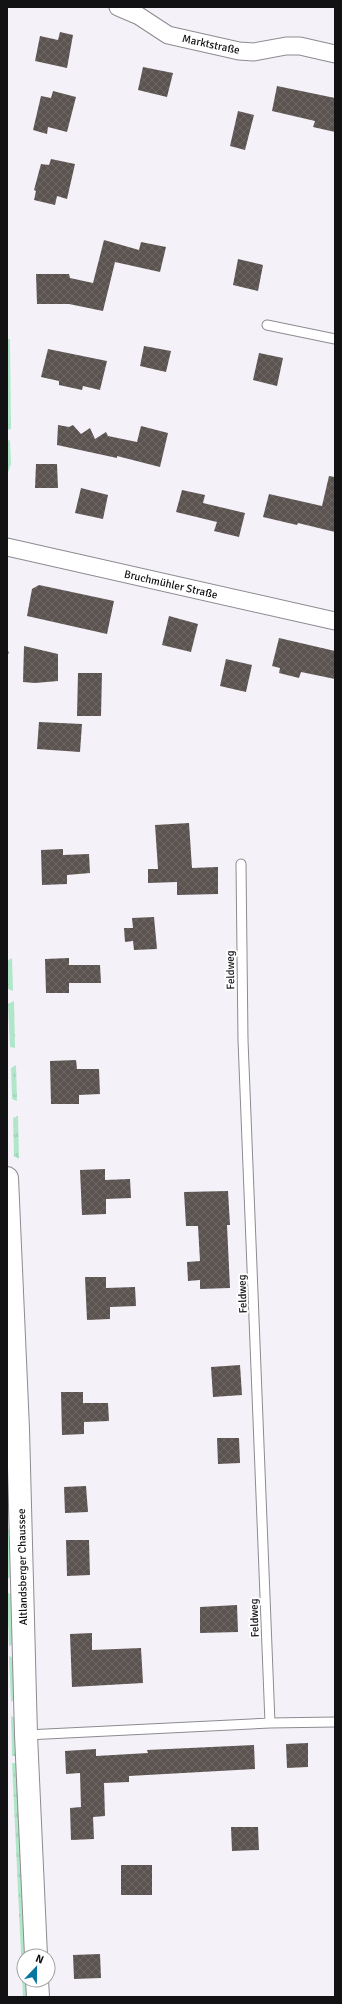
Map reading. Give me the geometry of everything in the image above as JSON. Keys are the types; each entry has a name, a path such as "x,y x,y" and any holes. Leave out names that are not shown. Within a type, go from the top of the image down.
{"main road":[{"name":"Altlandsberger Chaussee","path":"7,1178 18,1429 26,1735 36,1948"}],"street":[{"name":"Marktstraße","path":"118,7 139,16 168,35 239,51 254,52 293,46 335,54"},
{"name":"Bruchmühler Straße","path":"7,547 335,621"}],"lane":[{"path":"267,325 335,339"},
{"name":"Feldweg","path":"241,864 243,1040 270,1723"},
{"path":"26,1735 270,1723 335,1722"}],"green space":[{"path":"7,339 10,339 11,429 7,430"},
{"path":"10,440 11,464 7,475 7,441"},
{"path":"12,958 13,991 8,989 7,961"},
{"path":"14,1001 15,1048 10,1047 8,1004"},
{"path":"16,1065 17,1101 12,1099 11,1068"},
{"path":"18,1116 19,1159 14,1156 13,1118"},
{"path":"7,1529 11,1529 12,1577 7,1579"},
{"path":"7,1592 13,1596 15,1644 9,1646"},
{"path":"9,1656 16,1659 16,1698 11,1702"},
{"path":"11,1716 18,1719 19,1756 12,1756"},
{"path":"12,1763 19,1763 28,1948 21,1948"},
{"path":"23,1988 29,1988 30,1997 23,1997"}],"building":[{"path":"60,32 73,35 67,68 35,61 40,36 58,40"},
{"path":"143,67 173,73 167,97 138,90"},
{"path":"277,86 335,98 335,132 313,127 315,121 272,111"},
{"path":"53,91 76,97 67,132 48,127 47,134 33,130 41,96 51,98"},
{"path":"238,111 254,115 245,150 230,146"},
{"path":"51,159 75,164 67,199 57,196 55,205 34,200 36,191 34,190 41,164 49,165"},
{"path":"104,240 139,250 141,242 166,247 160,272 115,262 103,311 69,304 37,304 36,274 69,274 70,278 93,283"},
{"path":"238,259 263,265 258,291 233,285"},
{"path":"144,346 171,351 166,372 140,366"},
{"path":"48,349 107,361 100,390 83,386 82,390 59,385 59,381 41,377"},
{"path":"259,353 283,358 277,386 253,380"},
{"path":"58,425 69,427 73,425 81,434 90,428 95,439 106,432 108,436 137,442 141,426 168,433 160,467 117,456 117,458 57,445"},
{"path":"36,464 57,464 58,488 35,488"},
{"path":"329,476 335,477 335,532 298,523 297,525 263,517 269,494 322,506"},
{"path":"81,488 108,495 103,519 75,513"},
{"path":"182,490 205,495 203,503 245,513 239,537 214,531 217,522 176,512"},
{"path":"39,585 114,601 107,634 27,616 32,589"},
{"path":"169,616 198,624 191,652 162,645"},
{"path":"279,638 335,651 335,679 301,672 299,678 279,673 280,668 272,666"},
{"path":"24,646 58,654 58,681 35,683 23,682"},
{"path":"226,659 252,665 246,692 220,686"},
{"path":"78,673 102,673 101,716 77,716"},
{"path":"39,722 82,724 80,752 37,749"},
{"path":"189,823 192,868 218,867 218,894 177,895 177,882 148,883 148,869 158,869 155,825"},
{"path":"63,849 63,855 89,854 90,873 67,875 67,884 42,885 41,850"},
{"path":"154,917 157,949 134,950 133,941 125,942 124,928 133,928 132,918"},
{"path":"69,958 69,965 100,965 101,983 69,983 69,993 46,993 45,959"},
{"path":"76,1060 77,1069 99,1069 100,1094 79,1095 79,1104 51,1104 50,1061"},
{"path":"105,1169 105,1180 130,1179 131,1198 106,1199 106,1214 82,1215 80,1170"},
{"path":"228,1191 230,1225 227,1225 230,1288 200,1289 200,1280 188,1281 187,1262 200,1261 198,1226 186,1226 184,1192"},
{"path":"85,1277 106,1277 106,1288 135,1287 136,1306 110,1307 110,1319 87,1320"},
{"path":"240,1365 242,1395 213,1397 211,1367"},
{"path":"61,1392 83,1392 83,1403 108,1403 109,1421 84,1422 84,1434 62,1435"},
{"path":"217,1438 239,1438 240,1463 218,1464"},
{"path":"86,1486 88,1512 65,1513 64,1487"},
{"path":"66,1540 89,1540 90,1575 67,1576"},
{"path":"237,1605 238,1632 200,1633 200,1607"},
{"path":"92,1633 92,1650 141,1648 143,1683 72,1687 70,1634"},
{"path":"308,1743 308,1767 287,1768 286,1744"},
{"path":"254,1745 255,1769 129,1776 129,1782 104,1783 105,1816 93,1817 94,1839 71,1840 70,1808 81,1807 80,1773 66,1774 65,1751 96,1749 96,1756 148,1753 147,1750"},
{"path":"231,1827 258,1827 259,1850 232,1851"},
{"path":"121,1865 152,1865 152,1895 121,1895"},
{"path":"100,1954 101,1978 74,1979 73,1955"}]}
